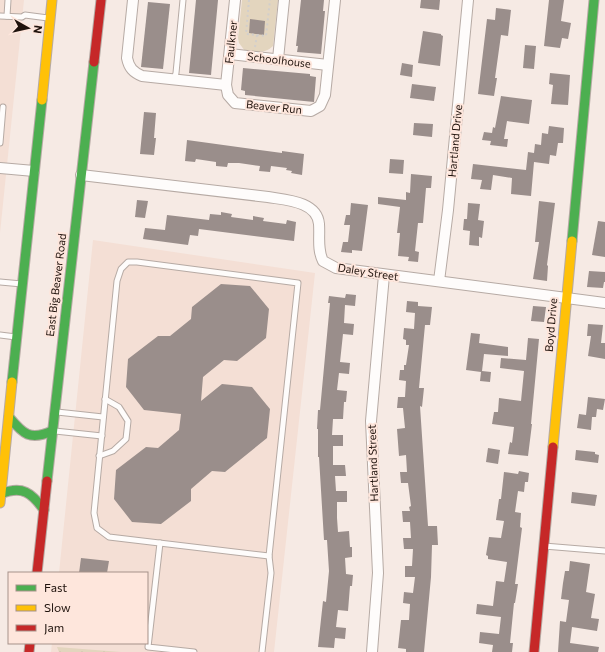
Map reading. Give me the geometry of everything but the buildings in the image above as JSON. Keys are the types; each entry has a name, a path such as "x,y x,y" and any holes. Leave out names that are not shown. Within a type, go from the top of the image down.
{"main road":[{"path":"0,497 2,452 9,417 52,0"},
{"path":"94,0 101,4"},
{"name":"Boyd Drive","path":"534,652 594,0"},
{"name":"East Big Beaver Road","path":"37,572 54,411 101,4"},
{"path":"9,417 22,432 33,437 45,435 52,431"},
{"path":"0,497 14,489 26,492 37,499 44,510"}],"street":[{"path":"133,0 127,58 128,65 132,70 142,76 226,85"},
{"name":"Faulkner","path":"226,85 235,0"},
{"path":"278,59 284,0"},
{"name":"Beaver Run","path":"226,85 228,95 235,102 311,111 320,106 325,95 335,0"},
{"name":"Hartland Drive","path":"439,281 448,210 468,0"},
{"name":"Schoolhouse","path":"230,54 328,65"},
{"path":"0,168 34,171"},
{"name":"Daley Street","path":"81,175 268,197 303,204 315,214 319,222 319,248 323,261 336,268 605,303"},
{"name":"Hartland Street","path":"372,652 378,573 371,421 384,275"}],"lane":[{"path":"6,16 8,0"},
{"path":"174,79 176,73 183,0"},
{"path":"0,16 22,17 25,15 50,18"},
{"path":"0,143 3,107"},
{"path":"262,652 271,573 269,556 298,283 128,262 121,269 117,282 94,514 97,528 109,537 269,556"},
{"path":"0,282 23,284"},
{"path":"0,335 17,337"},
{"path":"99,456 113,450 126,439 128,421 119,408 105,398"},
{"path":"54,411 103,417"},
{"path":"52,431 102,436"},
{"path":"160,543 148,647 194,652"},
{"path":"544,546 605,551"}],"path":[{"path":"249,0 246,34 257,36 266,36 270,0"},
{"path":"256,47 257,36"}],"shaded area":[{"path":"0,0 24,0 0,233"},
{"path":"93,240 315,273 274,652 51,652 52,644 148,644 148,572 59,572"}],"green space":[{"path":"242,0 278,0 273,46 270,49 260,52 245,51 239,43 238,38"},
{"path":"57,647 121,652 59,652"}],"traffic: fast":[{"path":"572,241 594,0"},
{"path":"47,481 94,62"},
{"path":"12,382 42,100"},
{"path":"9,417 23,432 28,434 38,435 52,431"},
{"path":"1,494 15,490 26,492 31,495 44,510"}],"traffic: slow":[{"path":"42,100 52,0"},
{"path":"553,447 572,241"},
{"path":"0,503 12,382"}],"traffic: jam":[{"path":"94,62 101,0"},
{"path":"534,652 553,447"},
{"path":"37,572 47,481"},
{"path":"29,652 30,644"}]}
